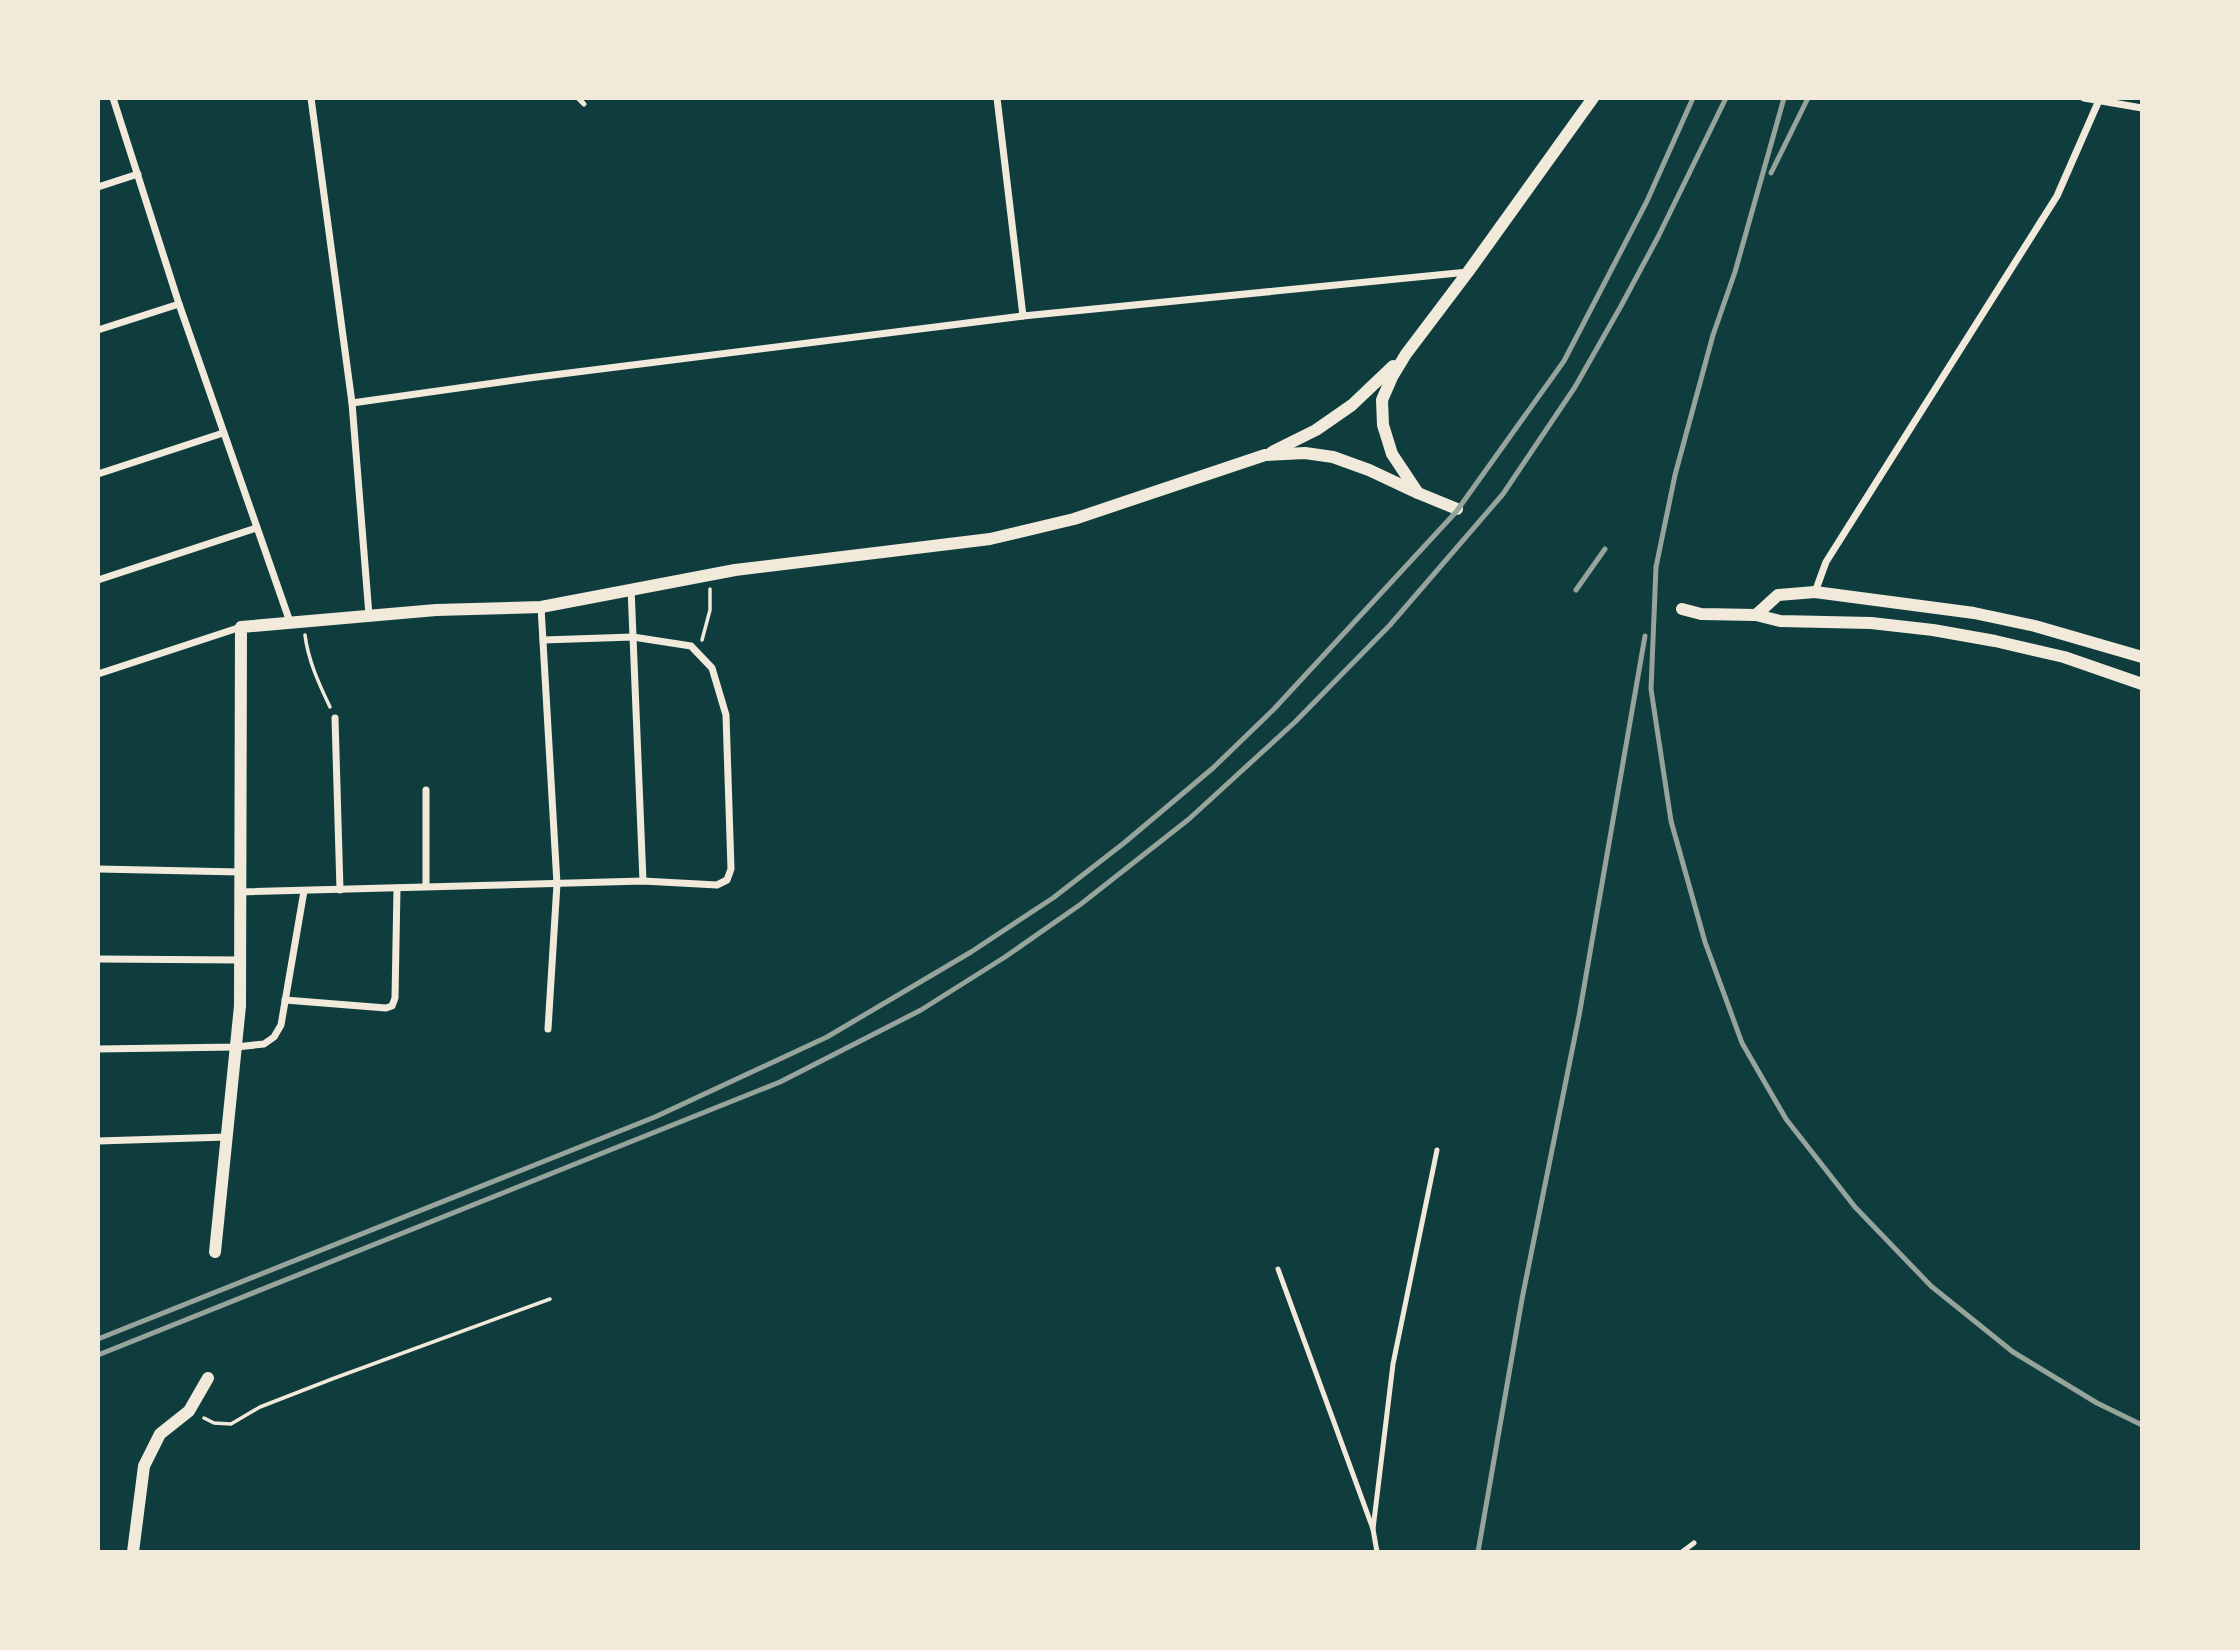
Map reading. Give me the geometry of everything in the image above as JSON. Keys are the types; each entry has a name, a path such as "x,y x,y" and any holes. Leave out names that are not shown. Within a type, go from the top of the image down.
{"street":[{"path":"113,98 179,304 256,528 297,622"},
{"path":"311,98 352,403 369,615"},
{"path":"997,98 1023,316"},
{"path":"1419,493 1392,454 1383,425 1381,400 1406,354 1593,98"},
{"path":"2084,98 2142,108"},
{"path":"1815,592 1826,562 2057,196 2098,99"},
{"path":"98,187 138,174"},
{"path":"352,403 1023,316 1468,272"},
{"path":"98,330 179,304"},
{"path":"98,674 241,627 436,610 541,607 735,570 990,539 1074,519 1265,455 1316,430 1352,405 1406,354"},
{"path":"98,474 223,433"},
{"path":"1265,455 1305,453 1333,457 1457,509"},
{"path":"98,580 256,528"},
{"path":"631,588 643,881"},
{"path":"1756,615 1779,595 1815,592 1975,612 2142,657"},
{"path":"541,607 557,884 548,1029"},
{"path":"1682,609 1701,614 1756,615 1780,621 1871,623 1933,630 2064,657 2142,684"},
{"path":"215,1252 240,1006 241,627"},
{"path":"240,892 643,881 717,885 727,880 731,869 726,715 712,668 691,646 633,637 543,640"},
{"path":"335,718 340,890"},
{"path":"426,790 426,886"},
{"path":"98,869 240,872"},
{"path":"285,1000 386,1008 392,1006 395,998 397,888"},
{"path":"98,1049 236,1047 264,1044 274,1037 281,1026 304,891"},
{"path":"98,959 240,960"},
{"path":"98,1141 227,1137"},
{"path":"133,1552 144,1466 160,1434 189,1411 208,1378"}],"lane":[{"path":"578,98 584,104"},
{"path":"1373,1529 1393,1364 1437,1150"},
{"path":"1278,1269 1373,1529 1377,1552"},
{"path":"1682,1552 1694,1543"}],"path":[{"path":"699,654 710,610 710,576"},
{"path":"297,622 335,718"},
{"path":"189,1411 214,1423 231,1424 260,1407 550,1299"}],"railway":[{"path":"98,1339 655,1117 827,1037 971,952 1053,898 1124,843 1213,768 1274,709 1456,512 1564,361 1647,201 1693,98"},
{"path":"98,1355 780,1082 921,1010 1005,957 1081,904 1189,819 1295,722 1390,625 1503,494 1575,387 1621,306 1726,98"},
{"path":"1784,98 1735,272 1713,335 1675,475 1656,567 1651,689 1671,821 1705,942 1742,1043 1786,1119 1855,1207 1931,1286 2013,1352 2097,1403 2142,1425"},
{"path":"1771,173 1808,98"},
{"path":"1576,590 1605,549"},
{"path":"1478,1552 1522,1299 1579,1016 1645,636"}]}
